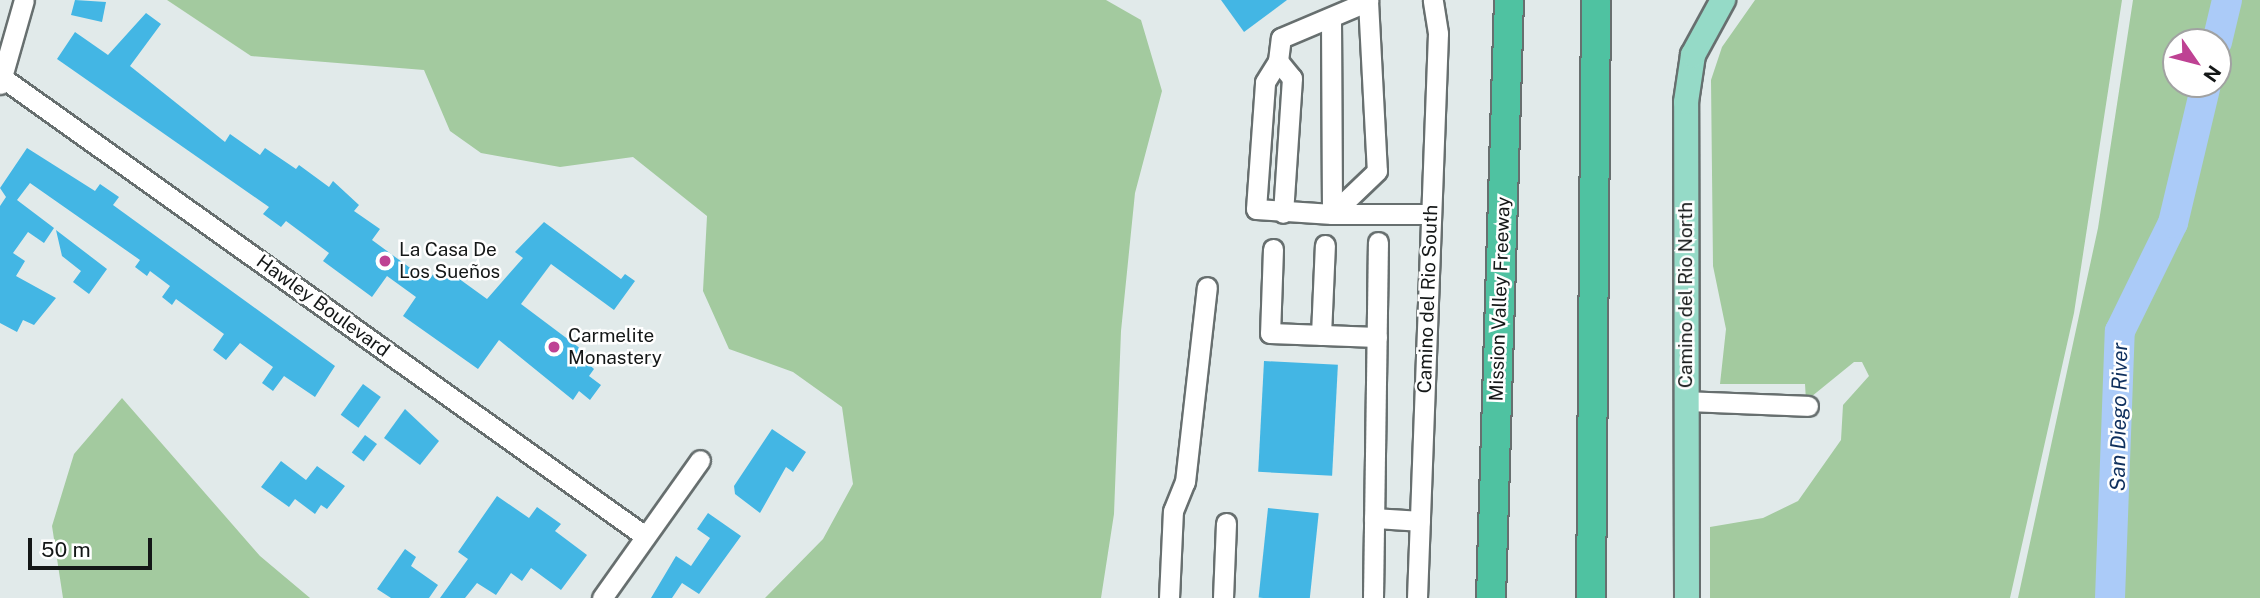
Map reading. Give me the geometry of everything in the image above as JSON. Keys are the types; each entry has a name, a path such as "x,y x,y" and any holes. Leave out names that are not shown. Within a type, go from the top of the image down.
{"highway":[{"name":"Mission Valley Freeway","path":"1491,598 1509,0"},
{"path":"1591,598 1596,0"}],"main road":[{"name":"Camino del Rio North","path":"1687,598 1685,401 1688,74 1700,36 1723,0"}],"street":[{"path":"1,79 24,0"},
{"path":"1332,214 1377,170 1368,0 1331,19 1281,38 1278,61 1265,82 1256,209 1283,213 1332,214 1431,215"},
{"name":"Camino del Rio South","path":"1417,598 1438,33 1433,0"},
{"path":"1331,19 1332,214"},
{"path":"1278,61 1292,78 1283,213"},
{"name":"Hawley Boulevard","path":"1,79 645,536"},
{"path":"1373,598 1378,242"},
{"path":"1321,335 1325,245"},
{"path":"1273,249 1269,333 1377,337"},
{"path":"1169,598 1173,511 1185,482 1207,287"},
{"path":"1685,401 1808,406"},
{"path":"602,598 700,460"},
{"path":"1374,518 1420,520"},
{"path":"1223,598 1226,523"}],"green space":[{"path":"167,0 1106,0 1141,20 1162,91 1135,193 1121,331 1114,514 1101,598 765,598 823,539 853,484 842,407 793,372 729,349 703,291 707,216 633,157 560,167 481,153 450,131 424,70 251,56"},
{"path":"1755,0 2122,0 2074,313 2010,598 1710,598 1710,527 1763,518 1798,501 1841,440 1843,405 1869,376 1862,362 1854,362 1806,401 1805,384 1720,384 1726,329 1713,266 1711,80 1722,47"},
{"path":"2133,0 2260,0 2260,598 2018,598 2098,228"},
{"path":"122,398 260,556 310,598 63,598 52,526 74,454"}],"building":[{"path":"75,0 106,2 102,22 71,15"},
{"path":"1221,0 1287,0 1244,32"},
{"path":"146,13 161,24 130,66 225,142 230,134 260,155 265,148 296,169 299,165 329,187 333,181 359,205 354,211 380,229 372,240 428,281 440,265 487,299 523,258 515,252 544,222 621,279 625,274 635,281 614,310 551,264 521,304 589,355 585,361 594,369 589,376 601,385 590,400 579,391 573,400 499,340 478,369 403,316 416,297 387,276 372,297 323,261 329,253 286,221 281,227 263,214 269,207 57,59 75,32 108,55"},
{"path":"27,148 95,191 100,184 119,197 113,205 335,366 315,397 284,376 273,391 262,383 273,367 240,343 226,360 213,350 224,334 176,299 172,305 162,297 170,286 150,271 147,276 135,267 140,260 30,183 17,200 54,228 44,243 28,232 13,253 25,261 16,276 56,298 34,325 23,320 17,332 0,323 0,206 6,197 0,188"},
{"path":"56,230 107,269 89,294 73,282 81,271 62,256"},
{"path":"1264,361 1338,365 1332,476 1258,472"},
{"path":"363,384 381,397 358,428 341,415"},
{"path":"405,409 439,441 420,465 384,438"},
{"path":"772,429 806,452 793,472 786,467 760,513 735,494 734,486"},
{"path":"365,435 377,444 364,462 352,453"},
{"path":"281,461 306,480 317,466 345,486 327,509 321,505 315,514 295,499 289,507 261,487"},
{"path":"497,496 529,518 537,507 561,524 555,531 587,555 561,590 531,568 522,581 511,573 496,595 477,583 465,598 440,598 468,559 458,552"},
{"path":"1268,508 1319,513 1310,598 1259,598"},
{"path":"708,513 741,536 699,594 682,583 672,598 651,598 676,556 691,566 710,538 697,529"},
{"path":"405,549 416,557 411,566 438,585 429,598 391,598 377,589"}],"waterway":[{"name":"San Diego River","path":"2220,28 2227,0"},
{"name":"San Diego River","path":"2110,598 2120,331 2173,223 2203,98"}],"place":[{"name":"La Casa De Los Sueños","path":"385,261"},
{"name":"Carmelite Monastery","path":"554,347"}]}
